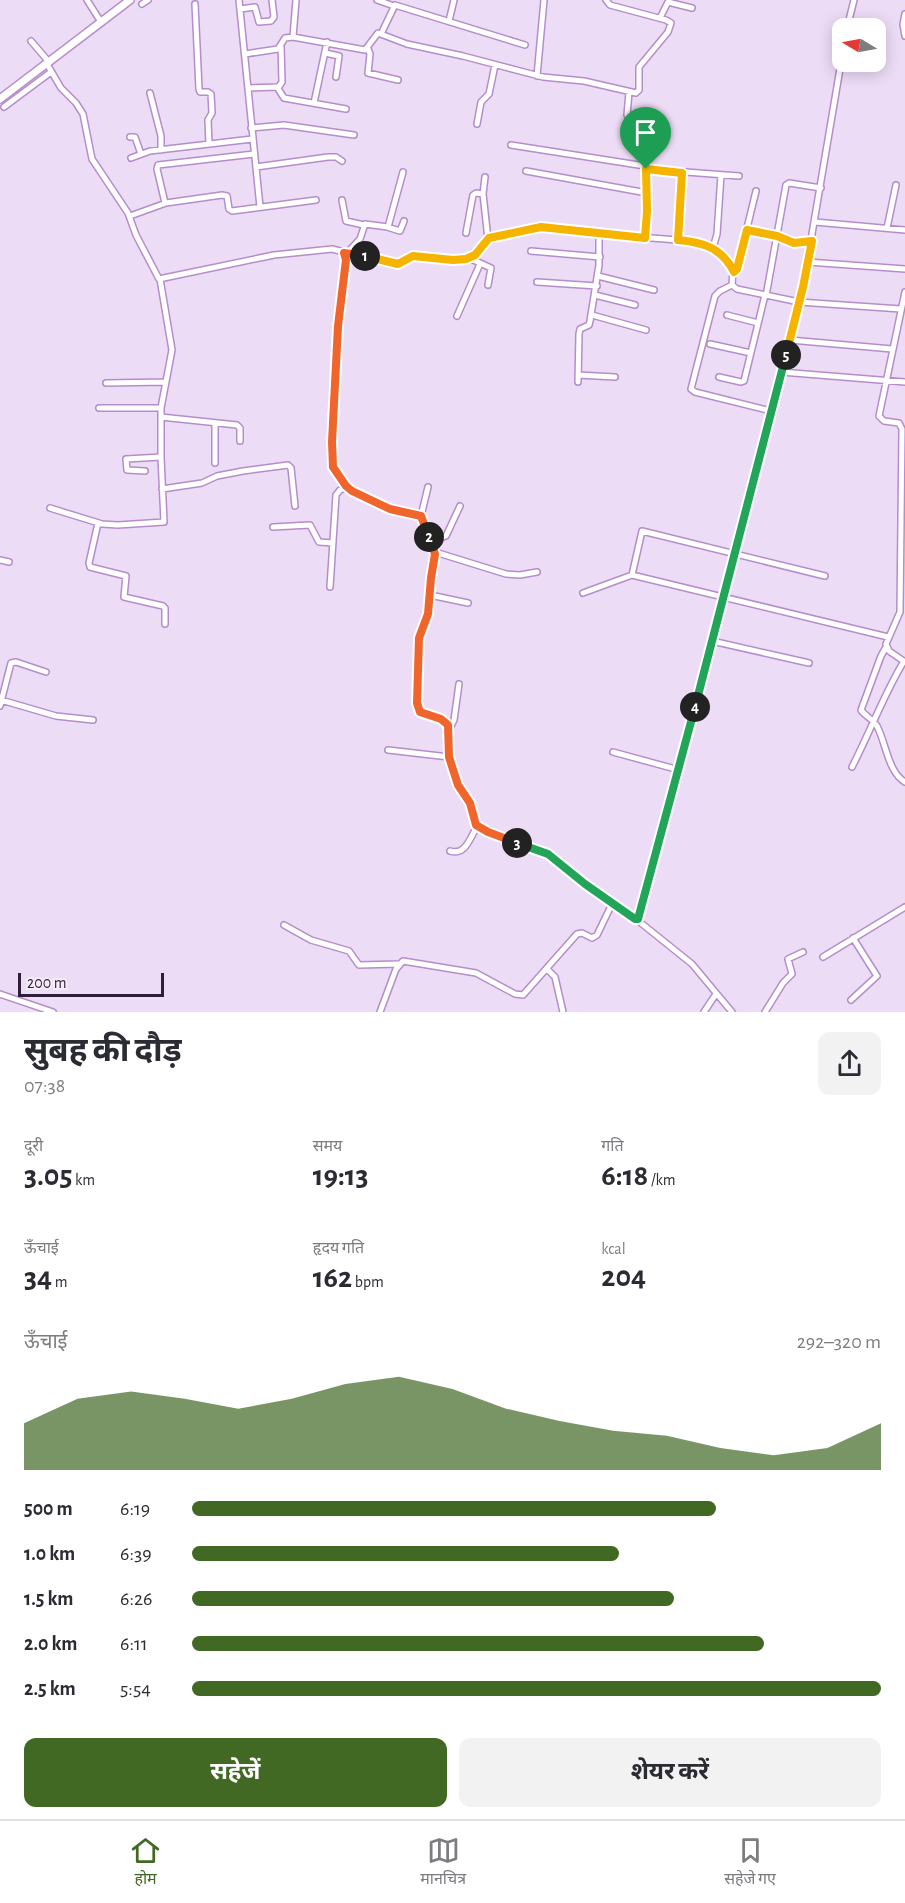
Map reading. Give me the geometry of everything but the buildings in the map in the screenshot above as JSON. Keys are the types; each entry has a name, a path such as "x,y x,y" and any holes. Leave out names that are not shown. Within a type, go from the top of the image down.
{"street":[{"path":"87,0 101,22"},
{"path":"0,99 130,0"},
{"path":"142,4 148,0"},
{"path":"239,0 260,207"},
{"path":"240,9 256,7 259,22 271,21 274,17 272,0"},
{"path":"293,37 297,0"},
{"path":"377,0 525,45"},
{"path":"449,21 454,0"},
{"path":"537,76 544,0"},
{"path":"398,80 368,73 370,54 368,49 376,34 407,44 537,76 584,81 638,92 639,67 670,27 669,21 610,4 606,0"},
{"path":"850,18 854,0"},
{"path":"660,18 668,3 692,8"},
{"path":"195,4 199,89 200,92 211,94 212,113 207,120 209,144"},
{"path":"381,34 394,6"},
{"path":"905,14 905,36"},
{"path":"278,88 282,82 281,46 285,38 293,37 368,49"},
{"path":"31,41 48,63 61,88 83,114 92,159 130,216 136,235 160,279 172,350 161,408 163,523 98,524 50,508"},
{"path":"314,103 327,42"},
{"path":"245,54 281,46"},
{"path":"325,53 339,56 336,76"},
{"path":"477,124 481,102 488,96 495,65"},
{"path":"4,107 51,72"},
{"path":"636,919 639,917 679,770 790,340 812,241 840,72"},
{"path":"248,88 278,88"},
{"path":"278,88 284,98 346,109"},
{"path":"629,92 627,116 639,120 646,168 645,238"},
{"path":"150,93 161,136 162,150"},
{"path":"251,128 284,125 354,135"},
{"path":"130,137 135,137 141,154"},
{"path":"131,158 162,150 252,139"},
{"path":"511,145 682,173 739,176"},
{"path":"165,204 156,169 158,165 254,154"},
{"path":"256,167 333,157 342,161"},
{"path":"526,171 647,193"},
{"path":"387,227 403,172"},
{"path":"678,240 682,173"},
{"path":"713,248 717,234 721,175"},
{"path":"485,177 483,194 488,239"},
{"path":"718,376 743,382 766,295 787,183 821,189"},
{"path":"887,228 896,185"},
{"path":"732,285 748,231 756,191"},
{"path":"466,233 473,195 483,194"},
{"path":"130,216 165,204 224,195 227,196 229,208 232,211 316,200"},
{"path":"342,200 346,221 400,231 404,221"},
{"path":"815,222 905,230"},
{"path":"364,225 360,239 346,253 338,326 333,467 348,487 390,509 421,516"},
{"path":"160,279 274,255 332,249 398,264 413,256 453,260 469,258 478,252 488,239 541,227 701,243 713,248 734,272"},
{"path":"748,231 777,236 794,243 812,241"},
{"path":"578,382 579,331 589,325 597,286 600,257 599,234"},
{"path":"531,251 600,257"},
{"path":"469,258 491,269 488,285"},
{"path":"808,262 905,269"},
{"path":"457,316 480,264"},
{"path":"598,276 654,290"},
{"path":"537,282 597,286"},
{"path":"732,285 737,289 799,302 902,309"},
{"path":"732,285 715,296 691,388 695,392 771,411"},
{"path":"905,292 879,416 884,421 900,424 904,467 900,612 861,708 862,713 875,722 893,766 900,780 905,782"},
{"path":"595,295 635,305"},
{"path":"591,315 646,330"},
{"path":"727,315 758,323"},
{"path":"790,340 892,349"},
{"path":"710,344 751,353"},
{"path":"781,372 905,382"},
{"path":"578,375 615,377"},
{"path":"106,383 166,382"},
{"path":"99,408 161,408"},
{"path":"161,417 238,426 240,441"},
{"path":"215,423 215,463"},
{"path":"144,471 127,470 126,459 161,457"},
{"path":"162,489 202,483 218,476 247,470 288,465 291,468 295,506"},
{"path":"330,587 336,495 340,490 348,487"},
{"path":"428,487 421,516 435,552 428,614 419,638 417,703 420,712 441,719 450,728"},
{"path":"431,541 446,536 460,506"},
{"path":"98,524 90,567 126,576 124,597 163,606 165,624"},
{"path":"273,527 310,525 319,542 333,543"},
{"path":"632,575 641,531 825,576"},
{"path":"435,552 506,574 537,573"},
{"path":"0,560 9,562"},
{"path":"583,593 632,575 888,637"},
{"path":"430,595 468,603"},
{"path":"712,641 809,663"},
{"path":"852,766 875,722 892,680 904,661 886,647"},
{"path":"46,672 16,662 12,663 1,703 56,716 93,720"},
{"path":"459,684 454,720 450,728 449,757 458,785 470,803 477,826 497,836 543,851 687,959 732,1012"},
{"path":"388,750 449,757"},
{"path":"613,752 679,770"},
{"path":"450,851 457,853 462,851 477,826"},
{"path":"284,925 317,942 349,951 359,965 409,961 476,973 520,995 528,991 578,933 592,938 597,935 612,904"},
{"path":"823,957 905,906"},
{"path":"851,1000 877,976 853,938"},
{"path":"765,1012 783,983 792,974 788,959 803,952"},
{"path":"380,1012 399,963"},
{"path":"547,969 555,977 563,1012"},
{"path":"704,1012 716,993"},
{"path":"0,994 53,1012"}],"route":[{"path":"646,169 682,173 678,240 706,244 713,248 734,272 737,269 747,230 777,236 794,243 812,241 798,308 677,778 639,917 635,919 543,851 488,832 479,828 474,822 470,803 462,794 449,757 450,728 441,719 423,714 418,710 416,692 419,638 428,614 434,548 421,516 390,509 346,486 333,467 332,442 338,326 346,260 344,253 398,264 413,256 459,260 478,252 489,238 541,227 645,238 646,169"}]}
